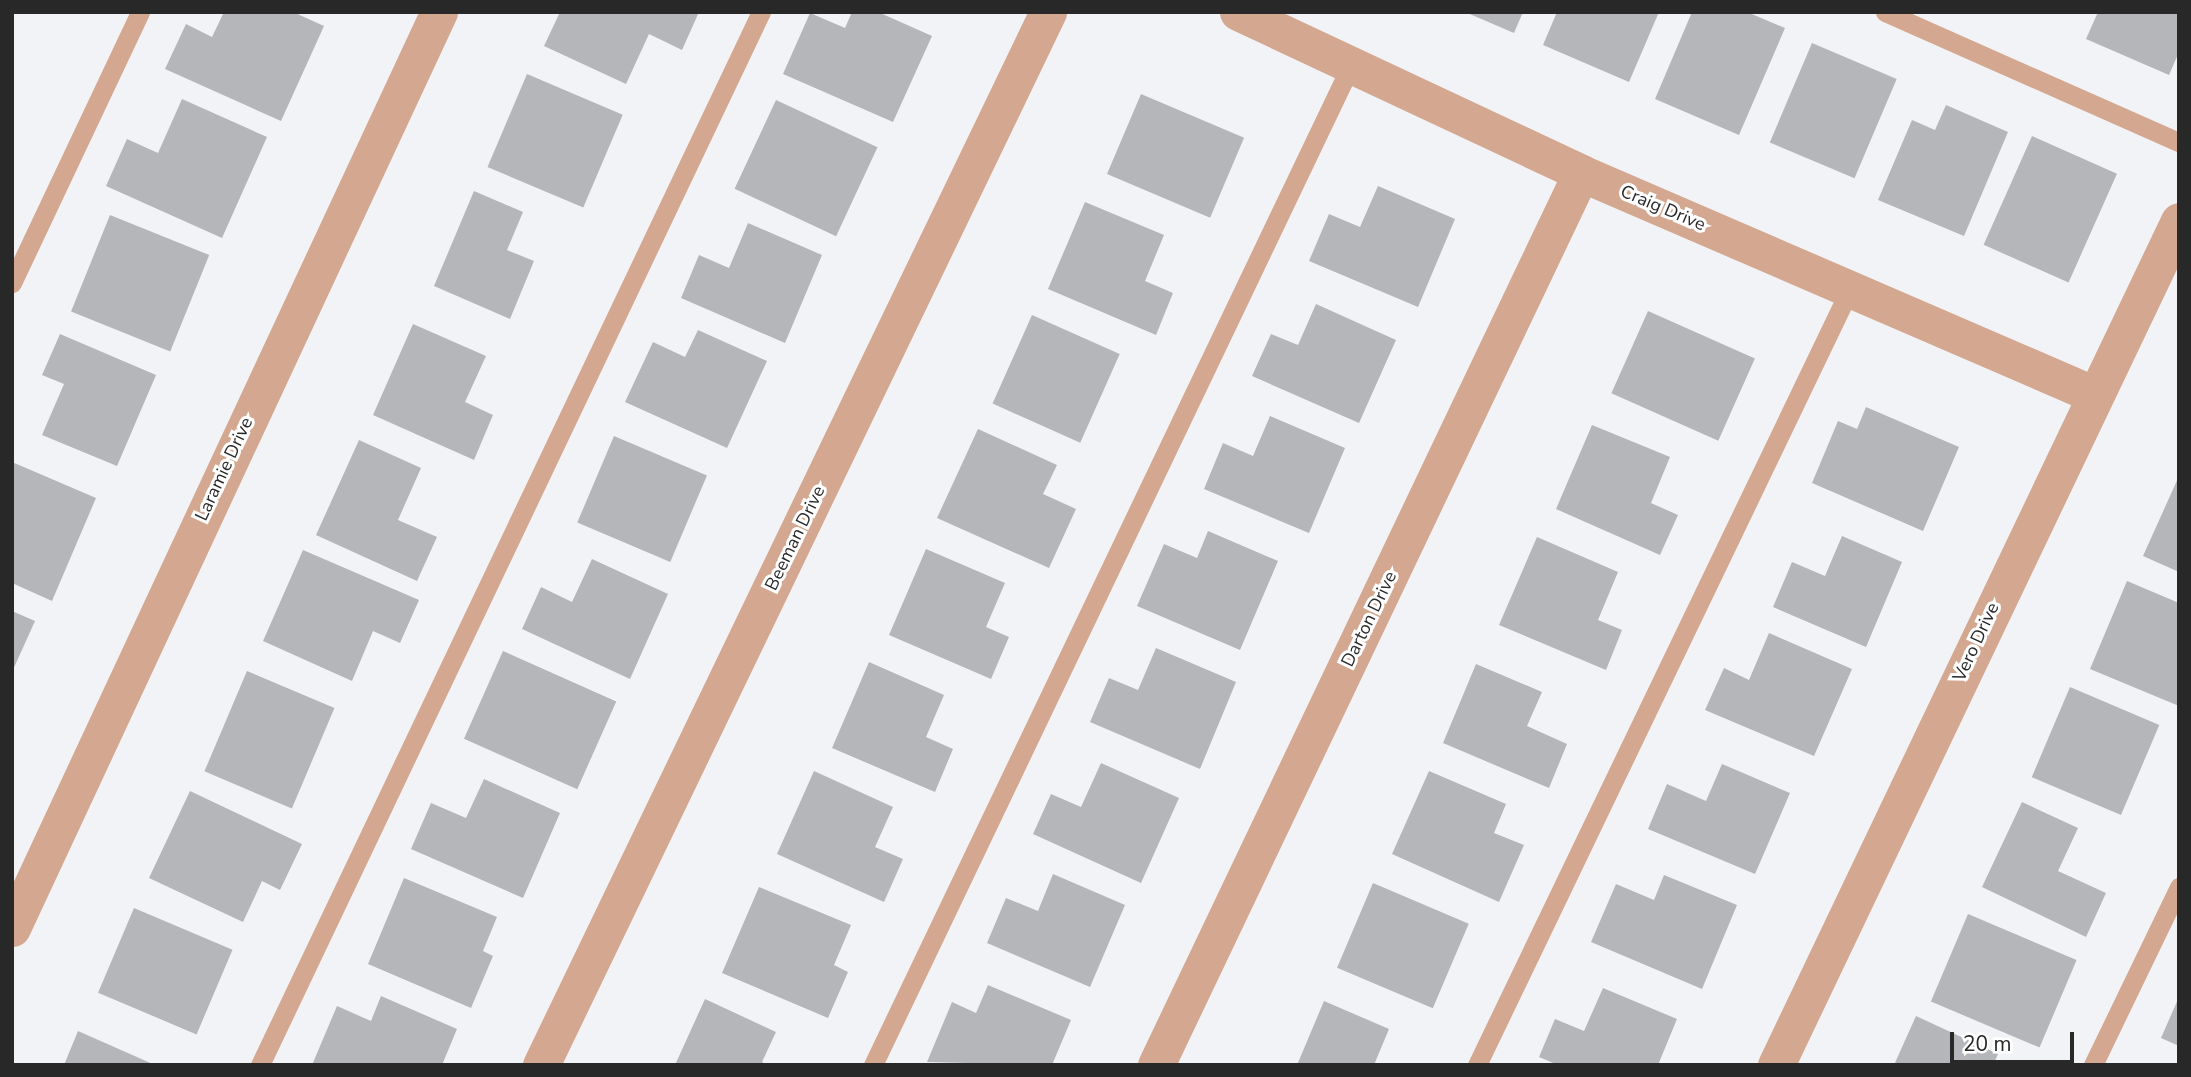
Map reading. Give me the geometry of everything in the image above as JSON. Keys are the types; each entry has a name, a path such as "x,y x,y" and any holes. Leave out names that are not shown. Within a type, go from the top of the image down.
{"street":[{"name":"Laramie Drive","path":"12,928 439,12"},
{"name":"Beeman Drive","path":"541,1065 1048,12"},
{"name":"Craig Drive","path":"1238,12 1581,173 2093,394"},
{"name":"Darton Drive","path":"1156,1065 1581,173"},
{"name":"Vero Drive","path":"1776,1065 2093,394 2179,221"}],"lane":[{"path":"12,283 140,12"},
{"path":"260,1065 761,12"},
{"path":"1885,12 2179,142"},
{"path":"873,1065 1351,65"},
{"path":"1477,1065 1850,289"},
{"path":"2093,1065 2179,887"}],"building":[{"path":"224,12 293,12 324,26 281,121 165,69 186,24 212,37"},
{"path":"560,12 699,12 682,50 649,34 626,84 544,46"},
{"path":"852,12 878,12 932,36 893,122 783,74 810,13 845,28"},
{"path":"1465,12 1523,12 1514,33"},
{"path":"1557,12 1659,12 1629,82 1543,45"},
{"path":"1692,12 1747,12 1785,28 1739,135 1655,99"},
{"path":"2098,12 2179,12 2179,52 2169,75 2086,39"},
{"path":"1812,43 1897,79 1854,178 1770,142"},
{"path":"527,74 623,115 583,208 488,167"},
{"path":"1141,94 1244,138 1210,218 1107,174"},
{"path":"182,99 267,137 222,238 106,186 127,139 158,153"},
{"path":"776,100 878,147 836,236 735,189"},
{"path":"1946,105 2008,132 1964,236 1878,200 1912,120 1935,130"},
{"path":"2032,136 2117,174 2069,283 1984,245"},
{"path":"1378,186 1455,219 1418,307 1309,261 1329,214 1360,227"},
{"path":"474,191 523,212 507,250 534,261 510,319 434,286"},
{"path":"1085,202 1164,235 1145,281 1173,293 1156,335 1048,289"},
{"path":"110,215 209,255 170,352 71,311"},
{"path":"748,223 822,255 785,343 681,298 699,255 729,268"},
{"path":"1316,304 1396,340 1359,423 1252,376 1271,334 1298,345"},
{"path":"1648,311 1755,359 1718,441 1611,393"},
{"path":"1032,315 1120,354 1080,443 993,404"},
{"path":"413,324 486,356 465,402 493,415 474,460 373,415"},
{"path":"698,330 767,361 727,448 625,402 653,342 685,357"},
{"path":"60,334 156,375 117,466 42,435 64,384 42,375"},
{"path":"1866,407 1959,447 1923,531 1812,483 1838,421 1857,429"},
{"path":"1270,416 1345,448 1309,533 1204,489 1223,443 1253,456"},
{"path":"1592,425 1670,457 1651,503 1678,515 1660,555 1556,509"},
{"path":"978,429 1057,465 1043,494 1076,509 1049,568 937,518"},
{"path":"614,436 707,475 670,562 577,523"},
{"path":"359,440 421,468 398,520 437,537 417,581 316,535"},
{"path":"12,462 96,498 52,601 12,583"},
{"path":"2179,476 2179,572 2143,556"},
{"path":"1208,531 1278,561 1240,650 1137,606 1164,544 1197,558"},
{"path":"1842,536 1902,562 1866,647 1773,607 1792,562 1825,576"},
{"path":"1537,537 1618,572 1598,620 1622,630 1606,670 1499,625"},
{"path":"926,549 1005,583 986,627 1009,637 991,679 889,635"},
{"path":"303,550 419,600 400,643 373,631 352,681 263,641"},
{"path":"592,559 668,594 630,679 522,629 541,587 572,602"},
{"path":"2127,581 2179,603 2179,706 2090,669"},
{"path":"12,611 35,621 12,672"},
{"path":"1769,633 1852,669 1814,756 1705,710 1724,668 1749,680"},
{"path":"1156,648 1236,682 1200,769 1090,722 1109,678 1138,690"},
{"path":"503,651 616,701 577,789 464,739"},
{"path":"869,662 944,695 926,737 953,749 935,792 832,748"},
{"path":"1476,664 1542,692 1527,726 1567,744 1549,788 1443,743"},
{"path":"247,671 334,708 292,808 204,771"},
{"path":"2070,687 2159,725 2121,815 2032,777"},
{"path":"1101,763 1179,798 1141,883 1033,834 1051,794 1081,807"},
{"path":"1722,764 1790,793 1755,874 1648,829 1667,784 1706,801"},
{"path":"814,771 893,807 875,847 903,859 884,902 777,854"},
{"path":"1429,771 1506,804 1494,833 1524,845 1499,902 1392,854"},
{"path":"484,779 560,813 523,898 411,849 431,803 466,818"},
{"path":"190,791 302,844 280,890 262,881 243,922 149,878"},
{"path":"2022,802 2078,828 2058,871 2106,893 2086,937 1982,887"},
{"path":"1053,874 1125,905 1090,987 987,943 1006,898 1038,911"},
{"path":"1664,875 1737,905 1702,989 1591,942 1616,884 1654,900"},
{"path":"404,878 497,917 483,951 493,956 471,1008 368,964"},
{"path":"1373,883 1469,924 1433,1008 1337,968"},
{"path":"759,887 851,925 834,965 848,972 828,1018 722,973"},
{"path":"134,908 232,950 197,1034 98,993"},
{"path":"1968,914 2077,960 2040,1048 1931,1001"},
{"path":"988,985 1071,1020 1052,1065 927,1062 952,1002 976,1013"},
{"path":"1603,988 1677,1019 1658,1065 1558,1065 1539,1057 1555,1019 1584,1031"},
{"path":"381,996 457,1029 442,1065 312,1065 337,1006 371,1021"},
{"path":"2179,997 2179,1046 2161,1038"},
{"path":"705,999 776,1032 762,1062 768,1065 675,1065"},
{"path":"1324,1001 1389,1029 1374,1065 1297,1065"},
{"path":"1916,1016 1998,1054 1993,1065 1894,1065"},
{"path":"78,1031 155,1065 64,1065"}]}
